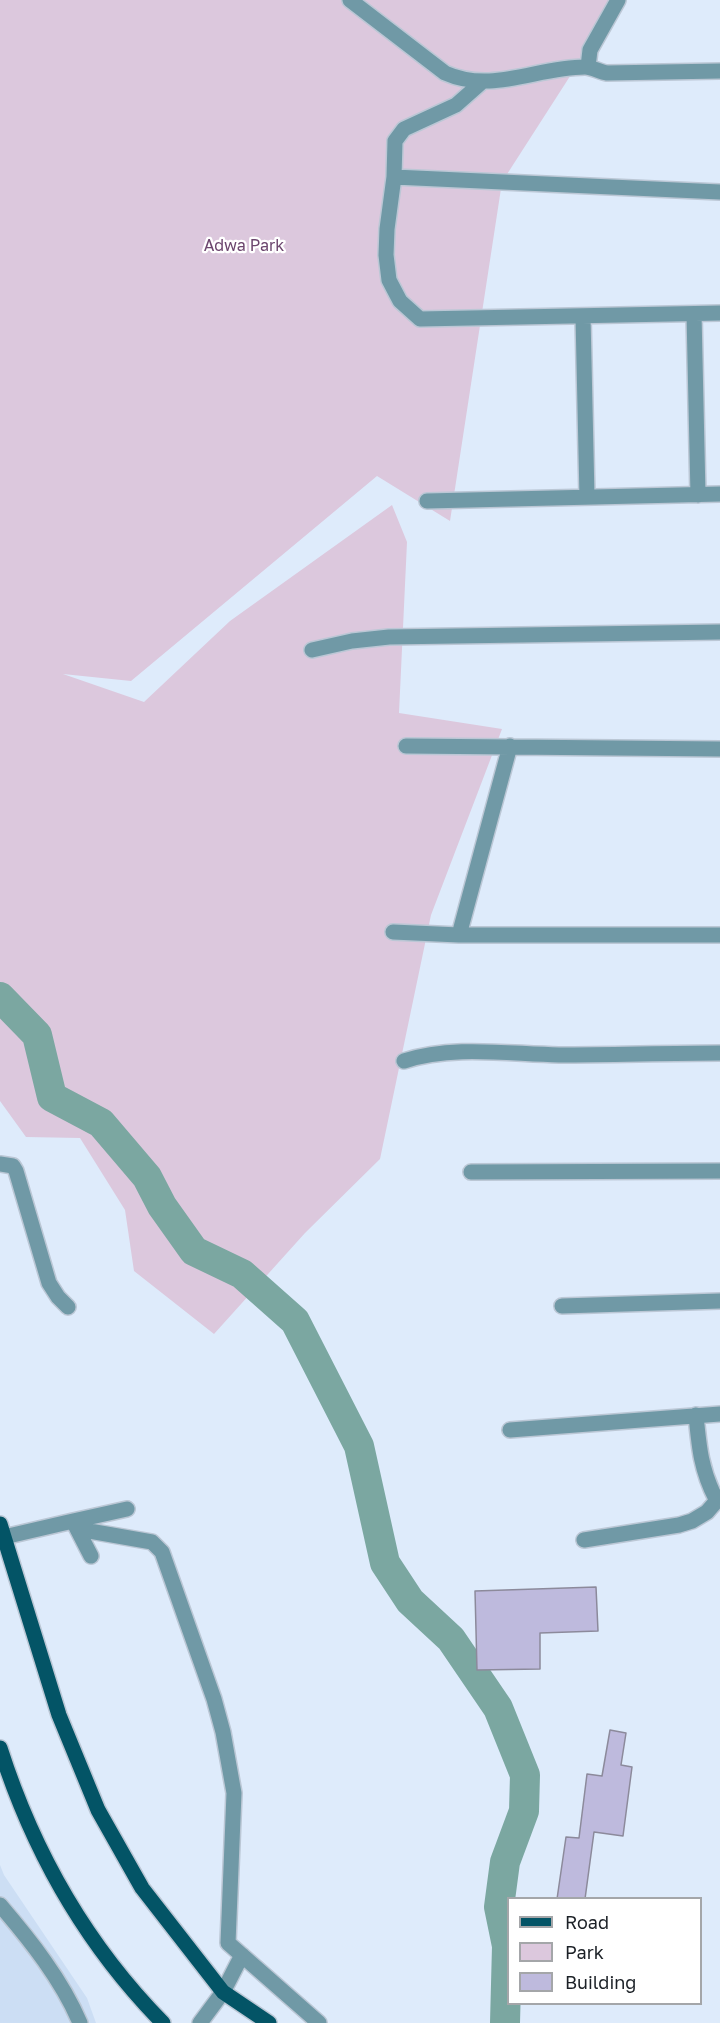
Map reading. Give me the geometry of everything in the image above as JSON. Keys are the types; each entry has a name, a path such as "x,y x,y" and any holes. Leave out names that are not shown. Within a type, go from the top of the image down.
{"main road":[{"path":"2,1530 59,1715 98,1810 142,1888 223,1992 269,2023"},
{"path":"0,1748 38,1845 68,1902 110,1962 163,2023"}],"street":[{"path":"350,0 445,73 461,80 482,82 588,67 607,73 720,71"},
{"path":"588,67 590,50 618,0"},
{"path":"482,82 456,105 404,129 395,141 394,177 386,255 389,280 400,301 410,312 420,319 720,313"},
{"path":"394,177 720,192"},
{"path":"694,314 698,495"},
{"path":"583,317 587,497"},
{"path":"427,501 720,494"},
{"path":"312,650 352,641 389,637 720,632"},
{"path":"406,746 720,749"},
{"path":"459,934 510,746"},
{"path":"393,932 720,934"},
{"path":"404,1061 424,1055 485,1051 559,1054 720,1053"},
{"path":"0,1164 13,1166 16,1171 49,1283 68,1307"},
{"path":"471,1172 720,1171"},
{"path":"562,1306 720,1301"},
{"path":"510,1430 720,1413"},
{"path":"585,1540 679,1525 692,1521 707,1512 718,1498 708,1483 701,1462 696,1415"},
{"path":"2,1530 76,1525 127,1509"},
{"path":"76,1525 91,1556"},
{"path":"76,1525 146,1540 152,1542 162,1552 214,1699 223,1732 234,1793 228,1943 319,2023"},
{"path":"0,1905 16,1923 63,1989 80,2023"},
{"path":"200,2023 223,1992 242,1955"}],"shaded area":[{"path":"0,1865 4,1875 87,1998 96,2023 0,2023"}],"green space":[{"name":"Adwa Park","path":"0,0 619,0 502,182 450,521 377,476 131,681 63,674 144,702 230,621 392,505 407,542 399,713 502,729 431,915 380,1159 305,1233 214,1334 134,1271 125,1210 80,1138 26,1137 0,1101"}],"building":[{"path":"596,1587 598,1631 540,1633 540,1669 477,1670 475,1591"},
{"path":"610,1730 626,1733 621,1765 632,1767 623,1836 594,1832 585,1897 557,1897 566,1837 579,1838 587,1774 602,1776"}],"waterway":[{"path":"0,997 37,1035 52,1097 101,1123 147,1177 162,1206 194,1251 242,1274 295,1321 359,1446 385,1563 410,1601 451,1639 498,1708 525,1775 524,1811 505,1862 499,1907 507,1946 505,2023"}]}
